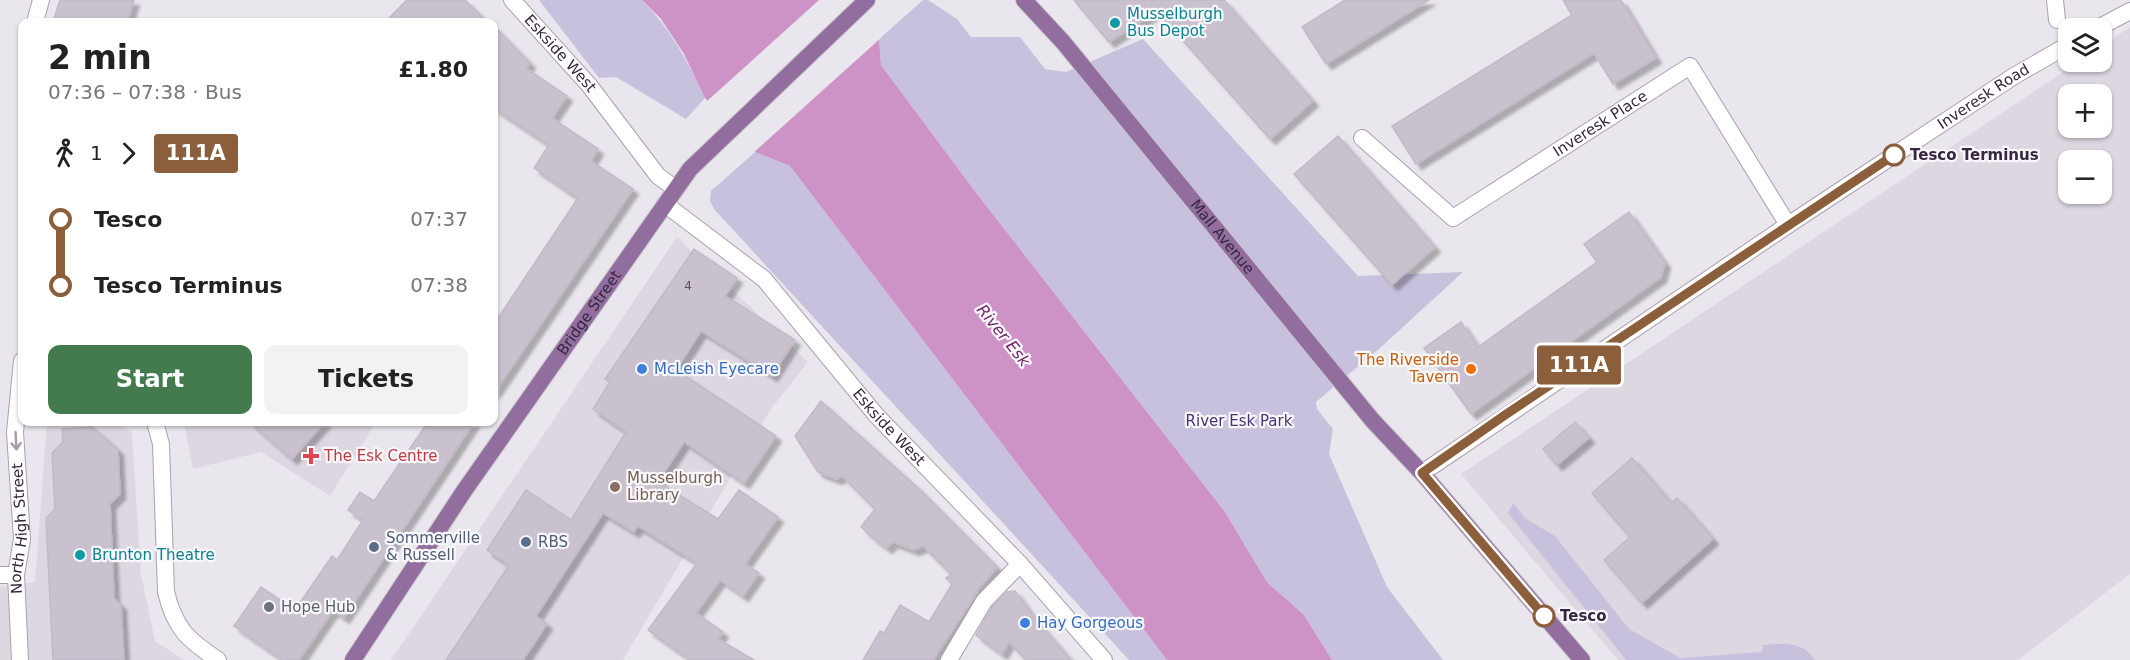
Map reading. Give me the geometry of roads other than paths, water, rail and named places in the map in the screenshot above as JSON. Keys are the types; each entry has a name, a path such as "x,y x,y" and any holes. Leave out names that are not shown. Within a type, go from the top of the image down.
{"main road":[{"name":"Bridge Street","path":"353,660 464,491 690,168 867,0"},
{"name":"Mall Avenue","path":"1024,0 1063,42 1373,422 1422,473 1582,660"}],"street":[{"path":"36,18 41,0"},
{"name":"Eskside West","path":"512,0 589,85 658,176 675,189"},
{"path":"2055,0 2057,20"},
{"path":"2112,21 2130,11"},
{"name":"Inveresk Road","path":"1422,473 1788,225 2013,76 2058,51"},
{"name":"Inveresk Place","path":"1362,138 1453,218 1690,66 1788,225"},
{"name":"Eskside West","path":"665,204 764,279 876,415 1020,564 1104,660"},
{"name":"North High Street","path":"18,402 15,432 22,539 8,575 20,660"},
{"path":"156,426 161,444 166,592 171,613 181,630 194,644 218,660"},
{"path":"949,660 984,602 1020,564"}],"water":[{"name":"River Esk","path":"642,0 847,0 879,39 881,65 977,194 1225,512 1267,582 1304,615 1332,660 1167,660 790,166 755,152 705,98 684,54 661,19"}],"place":[{"name":"Musselburgh Bus Depot","path":"1115,23"},
{"name":"Tesco Terminus","path":"1894,155"},
{"name":"McLeish Eyecare","path":"642,369"},
{"name":"The Riverside Tavern","path":"1471,369"},
{"name":"The Esk Centre","path":"311,456"},
{"name":"Musselburgh Library","path":"615,487"},
{"name":"RBS","path":"526,542"},
{"name":"Sommerville & Russell","path":"374,547"},
{"name":"Brunton Theatre","path":"80,555"},
{"name":"Hope Hub","path":"269,607"},
{"name":"Tesco","path":"1544,616"},
{"name":"Hay Gorgeous","path":"1025,623"}],"park label":[{"name":"River Esk Park","path":"1239,421"}]}
